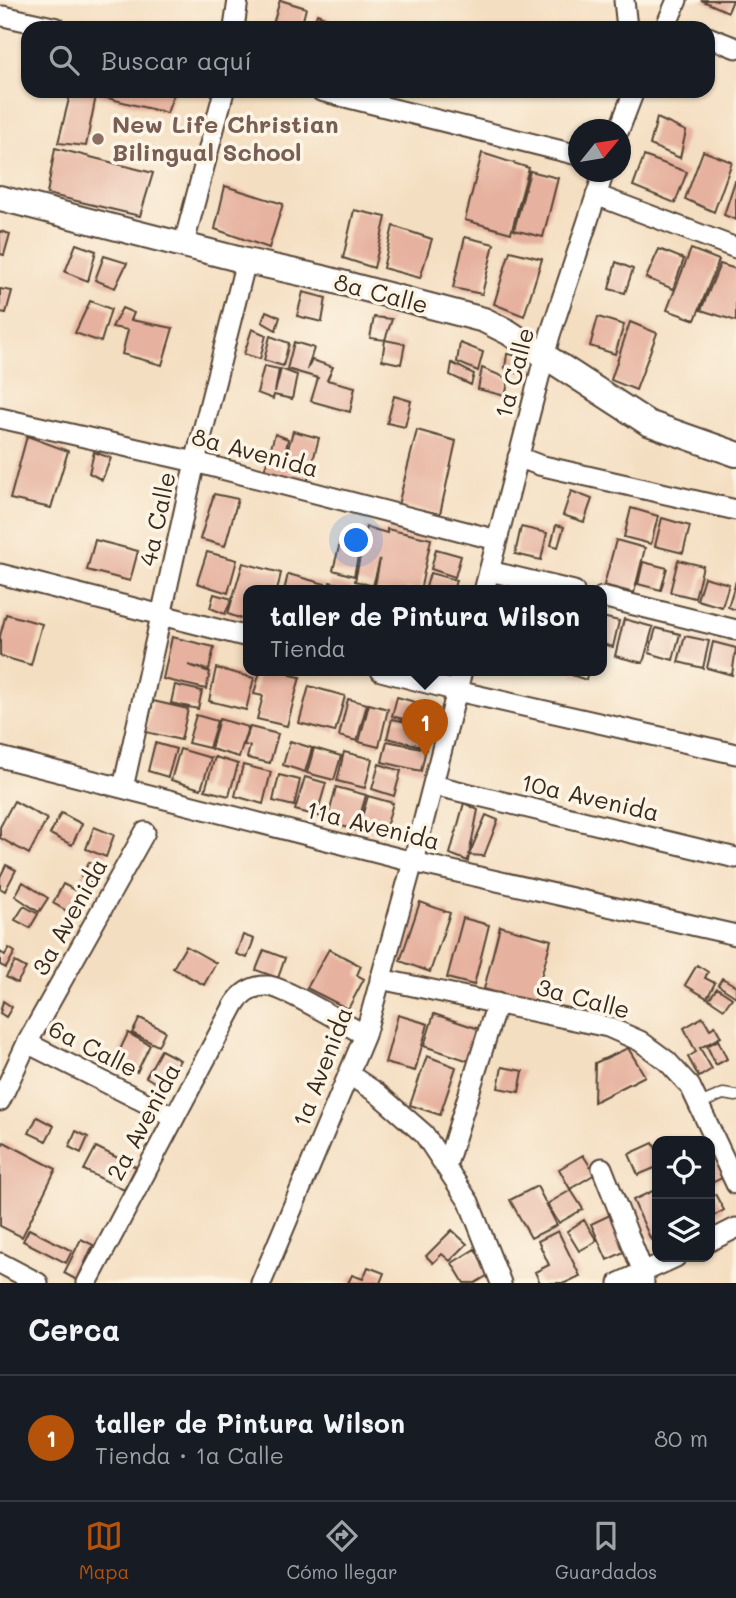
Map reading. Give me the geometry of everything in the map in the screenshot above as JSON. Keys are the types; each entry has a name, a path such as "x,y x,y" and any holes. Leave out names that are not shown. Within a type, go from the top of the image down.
{"street":[{"path":"235,21 238,0"},
{"path":"624,0 626,21"},
{"path":"673,21 677,0"},
{"path":"4,16 26,21"},
{"path":"715,40 736,48"},
{"path":"184,243 222,98"},
{"path":"349,98 568,152"},
{"path":"623,119 631,98"},
{"name":"1a Calle","path":"486,585 544,357 601,182"},
{"path":"596,195 736,248"},
{"name":"8a Calle","path":"0,198 484,320 508,332 648,423 736,454"},
{"name":"4a Calle","path":"123,788 195,462 246,261"},
{"name":"8a Avenida","path":"0,418 195,462 497,540"},
{"path":"518,457 540,465 736,510"},
{"path":"489,571 548,585"},
{"path":"0,574 243,635"},
{"path":"607,598 736,630"},
{"path":"401,676 736,754"},
{"path":"413,862 461,676"},
{"name":"11a Avenida","path":"0,757 413,862 736,935"},
{"name":"10a Avenida","path":"433,785 736,858"},
{"name":"3a Avenida","path":"0,1101 27,1043 145,832"},
{"name":"1a Avenida","path":"261,1283 365,1035 413,862"},
{"name":"3a Calle","path":"380,979 608,1027 640,1041 667,1060 690,1086 736,1185"},
{"name":"2a Avenida","path":"87,1283 237,999 259,986 276,987 365,1035"},
{"path":"446,1167 497,1003"},
{"name":"6a Calle","path":"27,1043 174,1117"},
{"path":"350,1075 377,1093 424,1134 469,1202 501,1283"},
{"path":"602,1168 644,1278"},
{"path":"715,1238 736,1228"},
{"path":"619,1283 644,1278 668,1262"},
{"path":"0,1264 38,1283"}],"lane":[{"path":"699,1104 723,1094 736,1096"}],"building":[{"path":"280,0 306,8 303,21 274,21"},
{"path":"701,0 733,0 728,12"},
{"path":"317,14 334,21 315,21"},
{"path":"69,98 96,98 86,146 58,143"},
{"path":"107,98 172,98 167,113"},
{"path":"657,118 686,131 680,158 650,145"},
{"path":"55,148 153,173 140,216 47,194"},
{"path":"703,151 732,162 714,212 685,199"},
{"path":"482,153 529,168 511,233 465,220"},
{"path":"644,156 687,172 675,203 633,186"},
{"path":"530,171 558,178 543,237 514,230"},
{"path":"736,181 736,220 724,215"},
{"path":"225,186 283,204 269,248 215,229"},
{"path":"354,210 386,217 374,268 343,258"},
{"path":"393,226 432,239 420,278 383,268"},
{"path":"0,231 10,234 4,255 0,254"},
{"path":"465,237 494,244 482,294 453,288"},
{"path":"76,244 96,251 88,281 65,272"},
{"path":"659,249 684,259 673,289 646,278"},
{"path":"691,249 719,260 695,320 667,310"},
{"path":"510,251 542,259 524,316 494,304"},
{"path":"104,256 127,263 115,288 95,280"},
{"path":"616,262 633,269 625,293 609,289"},
{"path":"720,264 736,269 736,321 701,310"},
{"path":"0,289 12,291 6,313 0,312"},
{"path":"303,292 326,298 322,322 297,316"},
{"path":"90,301 111,309 101,342 75,333"},
{"path":"122,308 134,313 131,320 173,328 162,365 122,354 128,330 112,327"},
{"path":"266,311 280,317 276,330 262,322"},
{"path":"374,317 392,319 385,340 370,338"},
{"path":"598,317 624,325 615,354 590,346"},
{"path":"630,322 657,333 636,390 611,380"},
{"path":"252,329 266,335 260,359 244,354"},
{"path":"270,336 289,343 283,366 264,360"},
{"path":"385,340 405,344 401,364 382,360"},
{"path":"294,342 314,348 307,370 312,360 333,367 327,380 355,387 350,412 311,401 318,378 287,369"},
{"path":"460,343 483,352 478,371 457,362"},
{"path":"507,354 519,356 516,373 505,368"},
{"path":"452,363 474,374 471,385 450,375"},
{"path":"264,366 279,369 275,392 281,369 297,375 292,399 274,395 273,399 257,393"},
{"path":"482,368 509,379 505,396 478,389"},
{"path":"394,396 411,401 405,427 387,423"},
{"path":"417,430 456,441 440,514 398,505"},
{"path":"293,431 319,438 307,483 264,471 275,434 288,439 283,467"},
{"path":"27,436 68,451 51,508 10,499"},
{"path":"94,452 111,458 102,480 89,473"},
{"path":"571,491 592,499 584,522 563,515"},
{"path":"214,494 238,499 225,546 200,539"},
{"path":"631,508 658,516 651,544 624,537"},
{"path":"662,518 690,526 683,553 655,546"},
{"path":"556,525 564,527 558,547 551,545"},
{"path":"366,527 431,539 421,585 375,585 380,559 373,585 355,581"},
{"path":"521,527 547,533 541,560 515,554"},
{"path":"341,539 360,546 354,576 333,570"},
{"path":"95,540 138,551 130,581 87,570"},
{"path":"616,540 645,548 634,593 604,585"},
{"path":"436,549 461,556 455,577 431,569"},
{"path":"207,552 237,560 228,593 197,583"},
{"path":"678,560 703,566 695,598 670,592"},
{"path":"643,562 667,568 661,590 638,584"},
{"path":"243,563 281,573 278,585 243,585 243,619 228,614"},
{"path":"430,573 456,580 455,585 427,585"},
{"path":"288,574 325,584 325,585 285,585"},
{"path":"704,577 729,584 722,607 697,600"},
{"path":"736,581 736,610 728,607"},
{"path":"214,594 232,599 225,614 210,608"},
{"path":"6,614 42,624 31,665 0,656 0,636"},
{"path":"607,618 619,621 613,647 607,645"},
{"path":"624,619 653,627 643,663 615,656"},
{"path":"656,628 680,634 673,660 649,653"},
{"path":"685,636 709,641 703,668 678,662"},
{"path":"172,637 214,647 209,670 188,665 210,672 206,689 163,679"},
{"path":"713,642 736,648 732,675 707,668"},
{"path":"216,668 254,678 246,710 209,701"},
{"path":"259,676 300,677 287,726 257,719 263,696 254,694"},
{"path":"175,685 202,691 198,709 171,703"},
{"path":"309,686 345,696 335,732 299,723"},
{"path":"397,697 433,707 429,726 392,716"},
{"path":"348,699 367,704 357,741 339,736"},
{"path":"153,701 188,709 181,740 146,732"},
{"path":"369,704 388,709 379,747 359,742"},
{"path":"196,715 217,721 209,748 188,743"},
{"path":"219,719 248,727 239,757 211,749"},
{"path":"392,719 430,727 426,747 387,738"},
{"path":"250,727 278,734 270,763 247,758 250,746 244,745"},
{"path":"290,741 312,748 305,772 283,765"},
{"path":"387,741 426,749 421,771 382,762"},
{"path":"155,743 176,749 168,777 148,771"},
{"path":"314,748 341,756 334,780 307,773"},
{"path":"180,749 211,758 201,789 171,780"},
{"path":"344,752 372,759 365,788 337,781"},
{"path":"215,757 238,764 229,796 205,790"},
{"path":"379,764 401,771 394,796 372,789"},
{"path":"243,765 271,772 263,804 235,796"},
{"path":"279,775 300,780 294,806 273,801"},
{"path":"305,777 326,783 319,807 329,810 326,818 295,810"},
{"path":"336,787 366,795 356,830 327,822"},
{"path":"368,796 393,803 384,834 359,827"},
{"path":"14,801 47,819 29,854 0,838 0,827"},
{"path":"464,803 478,810 468,861 450,854"},
{"path":"61,813 82,824 72,845 50,834"},
{"path":"486,815 498,820 484,856 469,855"},
{"path":"94,827 114,835 106,857 86,849"},
{"path":"89,862 103,871 95,885 81,876"},
{"path":"6,865 16,870 5,891 0,888 0,877"},
{"path":"23,882 48,898 39,912 15,896"},
{"path":"63,884 86,896 76,916 53,903"},
{"path":"420,902 450,913 430,972 400,961"},
{"path":"24,906 38,914 30,928 15,920"},
{"path":"463,918 489,925 474,985 447,978"},
{"path":"500,926 551,940 534,1003 484,989"},
{"path":"243,935 254,939 247,958 236,954"},
{"path":"186,946 216,963 204,985 173,968"},
{"path":"9,948 15,952 6,968 0,965 0,952 5,955"},
{"path":"329,949 361,966 357,975 364,979 348,1009 307,988"},
{"path":"264,950 285,958 278,978 256,970"},
{"path":"15,962 26,968 17,983 6,977"},
{"path":"697,965 708,972 705,978 715,983 707,998 685,985"},
{"path":"722,978 736,986 736,997 718,985"},
{"path":"717,988 732,998 724,1009 709,999"},
{"path":"3,1001 12,1007 6,1017 0,1013"},
{"path":"434,1014 479,1029 469,1061 424,1046"},
{"path":"398,1015 428,1024 415,1071 385,1063"},
{"path":"703,1017 710,1029 715,1026 721,1037 700,1048 712,1069 699,1077 688,1057 696,1052 684,1028"},
{"path":"140,1018 165,1031 158,1046 132,1033"},
{"path":"128,1033 150,1045 137,1072 115,1060"},
{"path":"718,1040 727,1059 716,1065 707,1046"},
{"path":"628,1048 645,1076 594,1102 595,1063"},
{"path":"161,1050 180,1060 164,1088 146,1077"},
{"path":"427,1056 456,1067 440,1115 410,1105"},
{"path":"502,1067 523,1071 519,1092 498,1088"},
{"path":"37,1117 54,1126 46,1141 29,1133"},
{"path":"76,1131 88,1137 81,1153 69,1147"},
{"path":"4,1142 56,1169 22,1237 0,1226 0,1149"},
{"path":"652,1143 652,1169 638,1175 629,1154"},
{"path":"96,1147 136,1167 124,1190 84,1170"},
{"path":"583,1155 595,1174 570,1189 559,1169"},
{"path":"715,1157 728,1175 715,1182"},
{"path":"537,1186 557,1225 531,1238 510,1200"},
{"path":"571,1190 583,1209 559,1223 547,1204"},
{"path":"652,1191 651,1240 633,1200"},
{"path":"715,1194 724,1210 715,1215"},
{"path":"612,1214 628,1250 607,1260 591,1224"},
{"path":"584,1220 597,1241 579,1251 567,1231"},
{"path":"29,1229 72,1251 66,1263 23,1241"},
{"path":"452,1230 467,1244 450,1261 442,1254 433,1263 426,1256"},
{"path":"558,1231 580,1276 565,1283 540,1283 535,1272 549,1265 538,1241"},
{"path":"81,1239 93,1245 77,1280 64,1273"},
{"path":"475,1249 490,1274 475,1283 464,1283 452,1263"},
{"path":"368,1267 384,1273 380,1283 348,1283 352,1275 363,1279"}],"place":[{"name":"New Life Christian Bilingual School","path":"98,139"},
{"name":"taller de Pintura Wilson","path":"425,757"}]}
